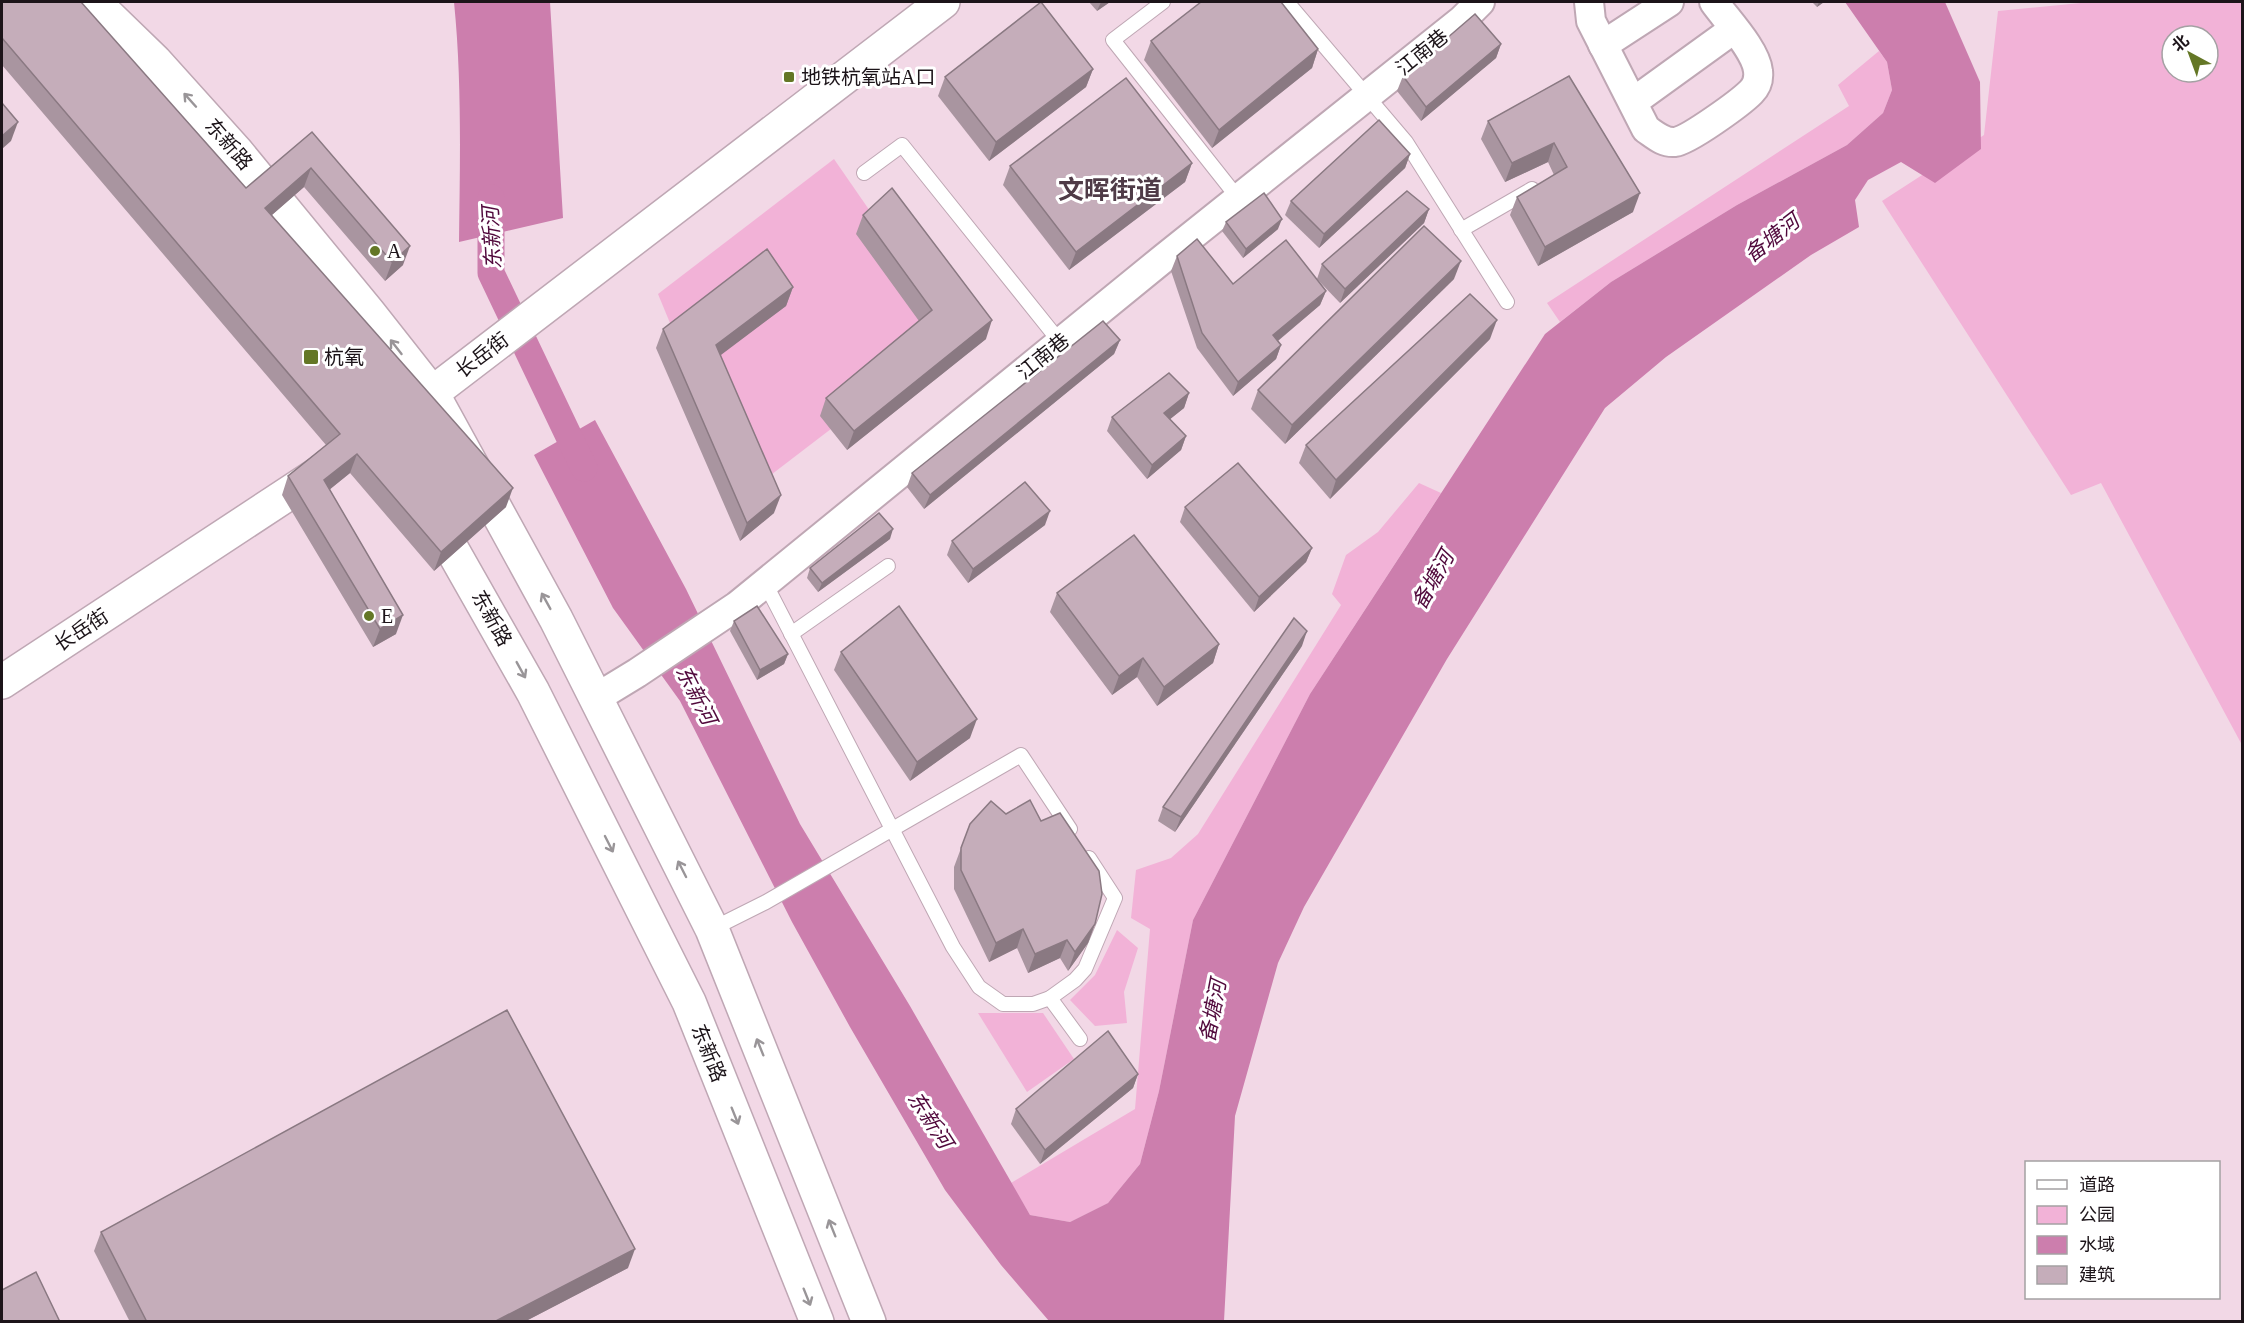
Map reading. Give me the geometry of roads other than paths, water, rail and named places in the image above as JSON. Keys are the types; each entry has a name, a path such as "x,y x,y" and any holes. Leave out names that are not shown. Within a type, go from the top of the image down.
{"main road":[{"name":"东新路","path":"94,2 155,61 236,151 432,393 556,619 712,929 869,1322"},
{"name":"长岳街","path":"389,426 940,2"},
{"name":"长岳街","path":"2,682 341,459"},
{"name":"东新路","path":"416,489 451,546 533,692 689,1002 817,1322"}],"street":[{"name":"江南巷","path":"596,698 737,606 1238,198 1462,20 1480,2"},
{"path":"1589,2 1591,21 1646,129 1660,140 1676,142 1713,121 1751,92 1758,82 1755,58 1714,2"},
{"path":"1603,45 1669,2"},
{"path":"1633,102 1734,29"}],"lane":[{"path":"1163,2 1113,40 1238,198"},
{"path":"1287,2 1406,142 1507,302"},
{"path":"864,173 902,145 1060,342"},
{"path":"1461,230 1543,183"},
{"path":"791,634 888,566"},
{"path":"712,929 766,902 892,830 1021,755 1115,898 1085,969 1075,980 1050,998 1033,1004 1003,1004 979,987 953,947 892,830 765,583"},
{"path":"1050,998 1080,1039"}],"water":[{"path":"454,2 550,2 563,218 459,242 459,92"},
{"name":"备塘河","path":"1845,2 1945,2 1980,82 1981,149 1935,183 1901,162 1868,180 1855,200 1859,227 1811,255 1666,357 1605,408 1447,659 1304,907 1278,963 1235,1116 1224,1321 1049,1321 1001,1265 945,1190 792,922 680,701 613,608 534,455 595,420 686,589 800,824 910,1006 1030,1215 1070,1222 1108,1203 1140,1164 1159,1091 1193,920 1310,694 1545,334 1611,282 1737,205 1847,145 1883,113 1892,90 1887,62"}],"waterway":[{"name":"东新河","path":"491,198 491,273 584,468"}],"place":[{"name":"地铁杭氧站A口","path":"789,77"},
{"name":"A","path":"375,251"},
{"name":"杭氧","path":"311,357"},
{"name":"E","path":"369,616"}],"district":[{"name":"文晖街道","path":"1110,190"}]}
